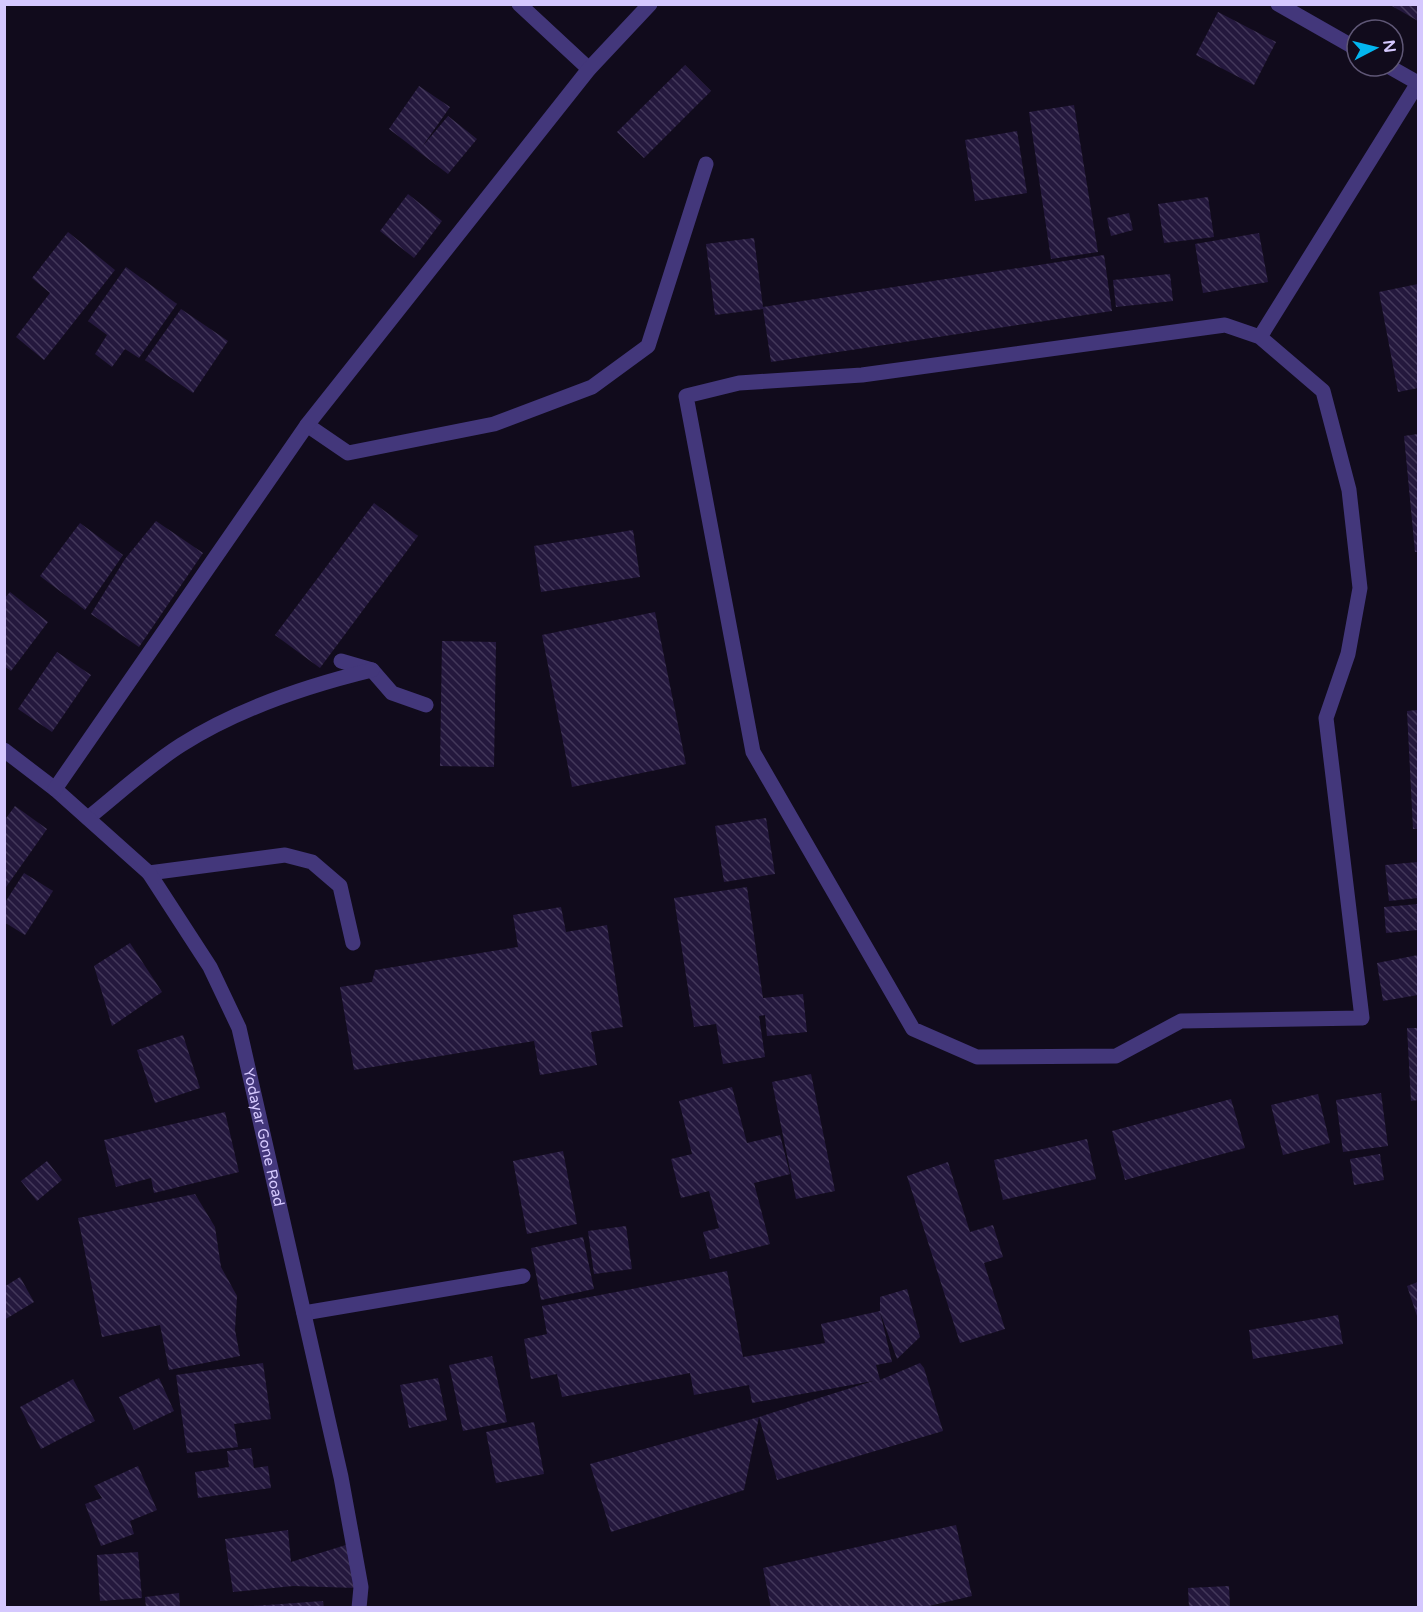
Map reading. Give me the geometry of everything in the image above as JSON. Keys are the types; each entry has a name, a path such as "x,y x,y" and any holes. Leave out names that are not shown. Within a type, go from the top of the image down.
{"street":[{"path":"519,4 589,69"},
{"path":"55,789 307,425 589,69 650,4"},
{"path":"1278,4 1345,42"},
{"path":"1260,337 1419,83 1405,75"},
{"path":"307,425 348,453 494,424 592,387 648,346 706,164"},
{"path":"1226,325 1260,337 1323,392 1349,490 1360,588 1348,654 1326,718 1362,1018 1181,1021 1116,1056 977,1057 913,1029 753,752 686,396 739,383 862,375 1226,325"},
{"path":"341,661 372,670 392,693 426,705"},
{"path":"88,818 181,745 241,714 307,686 372,670"},
{"name":"Yodayar Gone Road","path":"4,750 55,789 149,873 210,967 239,1028 341,1477 361,1587 359,1608"},
{"path":"149,873 285,855 312,862 340,886 353,943"},
{"path":"304,1313 523,1276"}],"building":[{"path":"1392,4 1418,4 1418,21 1392,6"},
{"path":"1218,12 1276,42 1254,85 1196,55"},
{"path":"685,65 711,91 644,158 617,132"},
{"path":"419,86 450,107 422,147 448,116 477,139 448,174 389,129"},
{"path":"1074,105 1098,252 1051,259 1029,112"},
{"path":"1017,131 1027,193 975,201 965,140"},
{"path":"408,194 442,221 414,258 380,231"},
{"path":"1208,197 1214,237 1164,243 1158,204"},
{"path":"1129,213 1133,230 1111,236 1107,218"},
{"path":"68,232 115,270 44,360 16,337 50,293 32,278"},
{"path":"1259,233 1268,282 1203,293 1195,244"},
{"path":"754,238 763,307 1104,255 1112,311 771,362 763,309 715,315 706,244"},
{"path":"126,267 177,304 139,358 125,349 112,367 95,354 107,335 88,321"},
{"path":"1170,274 1173,301 1116,307 1113,280"},
{"path":"1418,284 1418,388 1398,392 1379,292"},
{"path":"181,309 228,341 193,393 145,360"},
{"path":"1418,434 1418,552 1415,552 1404,436"},
{"path":"374,503 418,536 320,668 275,635"},
{"path":"156,521 203,553 139,647 91,614 125,559"},
{"path":"80,523 123,555 85,610 40,576"},
{"path":"633,530 640,577 541,592 534,546"},
{"path":"10,592 48,622 11,671 4,666 4,599"},
{"path":"655,612 686,764 572,787 542,635"},
{"path":"442,641 496,642 494,767 440,766"},
{"path":"57,652 91,675 52,732 18,709"},
{"path":"1418,710 1418,829 1413,829 1407,711"},
{"path":"15,806 47,829 4,890 4,821"},
{"path":"766,818 775,874 724,882 715,826"},
{"path":"1418,862 1418,898 1389,901 1385,865"},
{"path":"24,873 53,891 25,935 4,922 4,904"},
{"path":"747,887 763,998 803,994 807,1032 767,1036 765,1015 759,1016 765,1057 723,1064 716,1024 694,1027 674,898"},
{"path":"1418,904 1418,930 1386,933 1384,907"},
{"path":"561,907 566,932 607,925 623,1027 591,1032 597,1065 540,1075 534,1041 354,1070 340,987 372,982 375,970 518,947 513,915"},
{"path":"130,943 162,992 112,1026 94,966"},
{"path":"1418,955 1418,995 1383,1001 1377,963"},
{"path":"1407,1028 1418,1028 1418,1100 1411,1101"},
{"path":"183,1035 200,1088 155,1103 137,1050"},
{"path":"811,1074 835,1191 796,1199 772,1082"},
{"path":"732,1087 747,1143 780,1135 790,1174 754,1183 770,1244 710,1259 703,1232 719,1228 709,1191 681,1198 671,1159 692,1154 679,1101"},
{"path":"1381,1093 1388,1146 1343,1152 1336,1100"},
{"path":"1318,1094 1330,1143 1283,1155 1271,1105"},
{"path":"1231,1099 1245,1148 1125,1180 1112,1131"},
{"path":"225,1112 239,1172 154,1193 151,1178 116,1187 104,1140"},
{"path":"1087,1139 1096,1179 1003,1200 994,1160"},
{"path":"563,1151 577,1224 527,1234 513,1161"},
{"path":"1380,1154 1384,1180 1354,1185 1350,1159"},
{"path":"47,1161 62,1180 37,1201 21,1181"},
{"path":"948,1162 970,1232 993,1225 1003,1257 984,1263 1005,1329 960,1343 907,1176"},
{"path":"195,1194 215,1227 221,1267 237,1296 235,1330 240,1356 169,1370 160,1325 102,1337 78,1218"},
{"path":"626,1226 632,1269 594,1274 588,1231"},
{"path":"583,1237 594,1289 541,1300 531,1248"},
{"path":"727,1271 743,1357 825,1343 821,1324 880,1311 880,1297 907,1289 920,1337 897,1359 880,1312 892,1362 876,1365 880,1380 920,1363 924,1368 943,1431 777,1480 759,1417 873,1381 752,1403 749,1385 694,1395 690,1373 562,1397 557,1374 531,1379 524,1339 547,1334 542,1306"},
{"path":"20,1277 34,1302 4,1320 4,1287"},
{"path":"1418,1282 1418,1319 1407,1286"},
{"path":"1338,1315 1343,1344 1253,1359 1249,1330"},
{"path":"492,1356 507,1422 463,1431 449,1365"},
{"path":"263,1363 271,1419 234,1424 238,1447 187,1453 176,1375"},
{"path":"159,1378 174,1411 134,1430 119,1397"},
{"path":"438,1378 447,1420 409,1428 400,1385"},
{"path":"73,1379 95,1421 41,1449 20,1407"},
{"path":"759,1417 744,1490 611,1532 590,1464"},
{"path":"534,1422 544,1474 496,1483 486,1432"},
{"path":"251,1448 254,1468 268,1466 271,1488 198,1498 195,1472 229,1467 227,1451"},
{"path":"138,1466 157,1510 130,1521 134,1534 101,1546 85,1504 102,1498 94,1486"},
{"path":"956,1525 972,1596 920,1608 771,1608 763,1568"},
{"path":"288,1530 291,1562 349,1544 357,1588 293,1586 233,1592 225,1539"},
{"path":"138,1552 142,1598 100,1601 97,1555"},
{"path":"1229,1586 1230,1608 1189,1608 1188,1588"},
{"path":"179,1593 180,1608 146,1608 145,1597"},
{"path":"323,1601 324,1608 253,1608 253,1606"}]}
